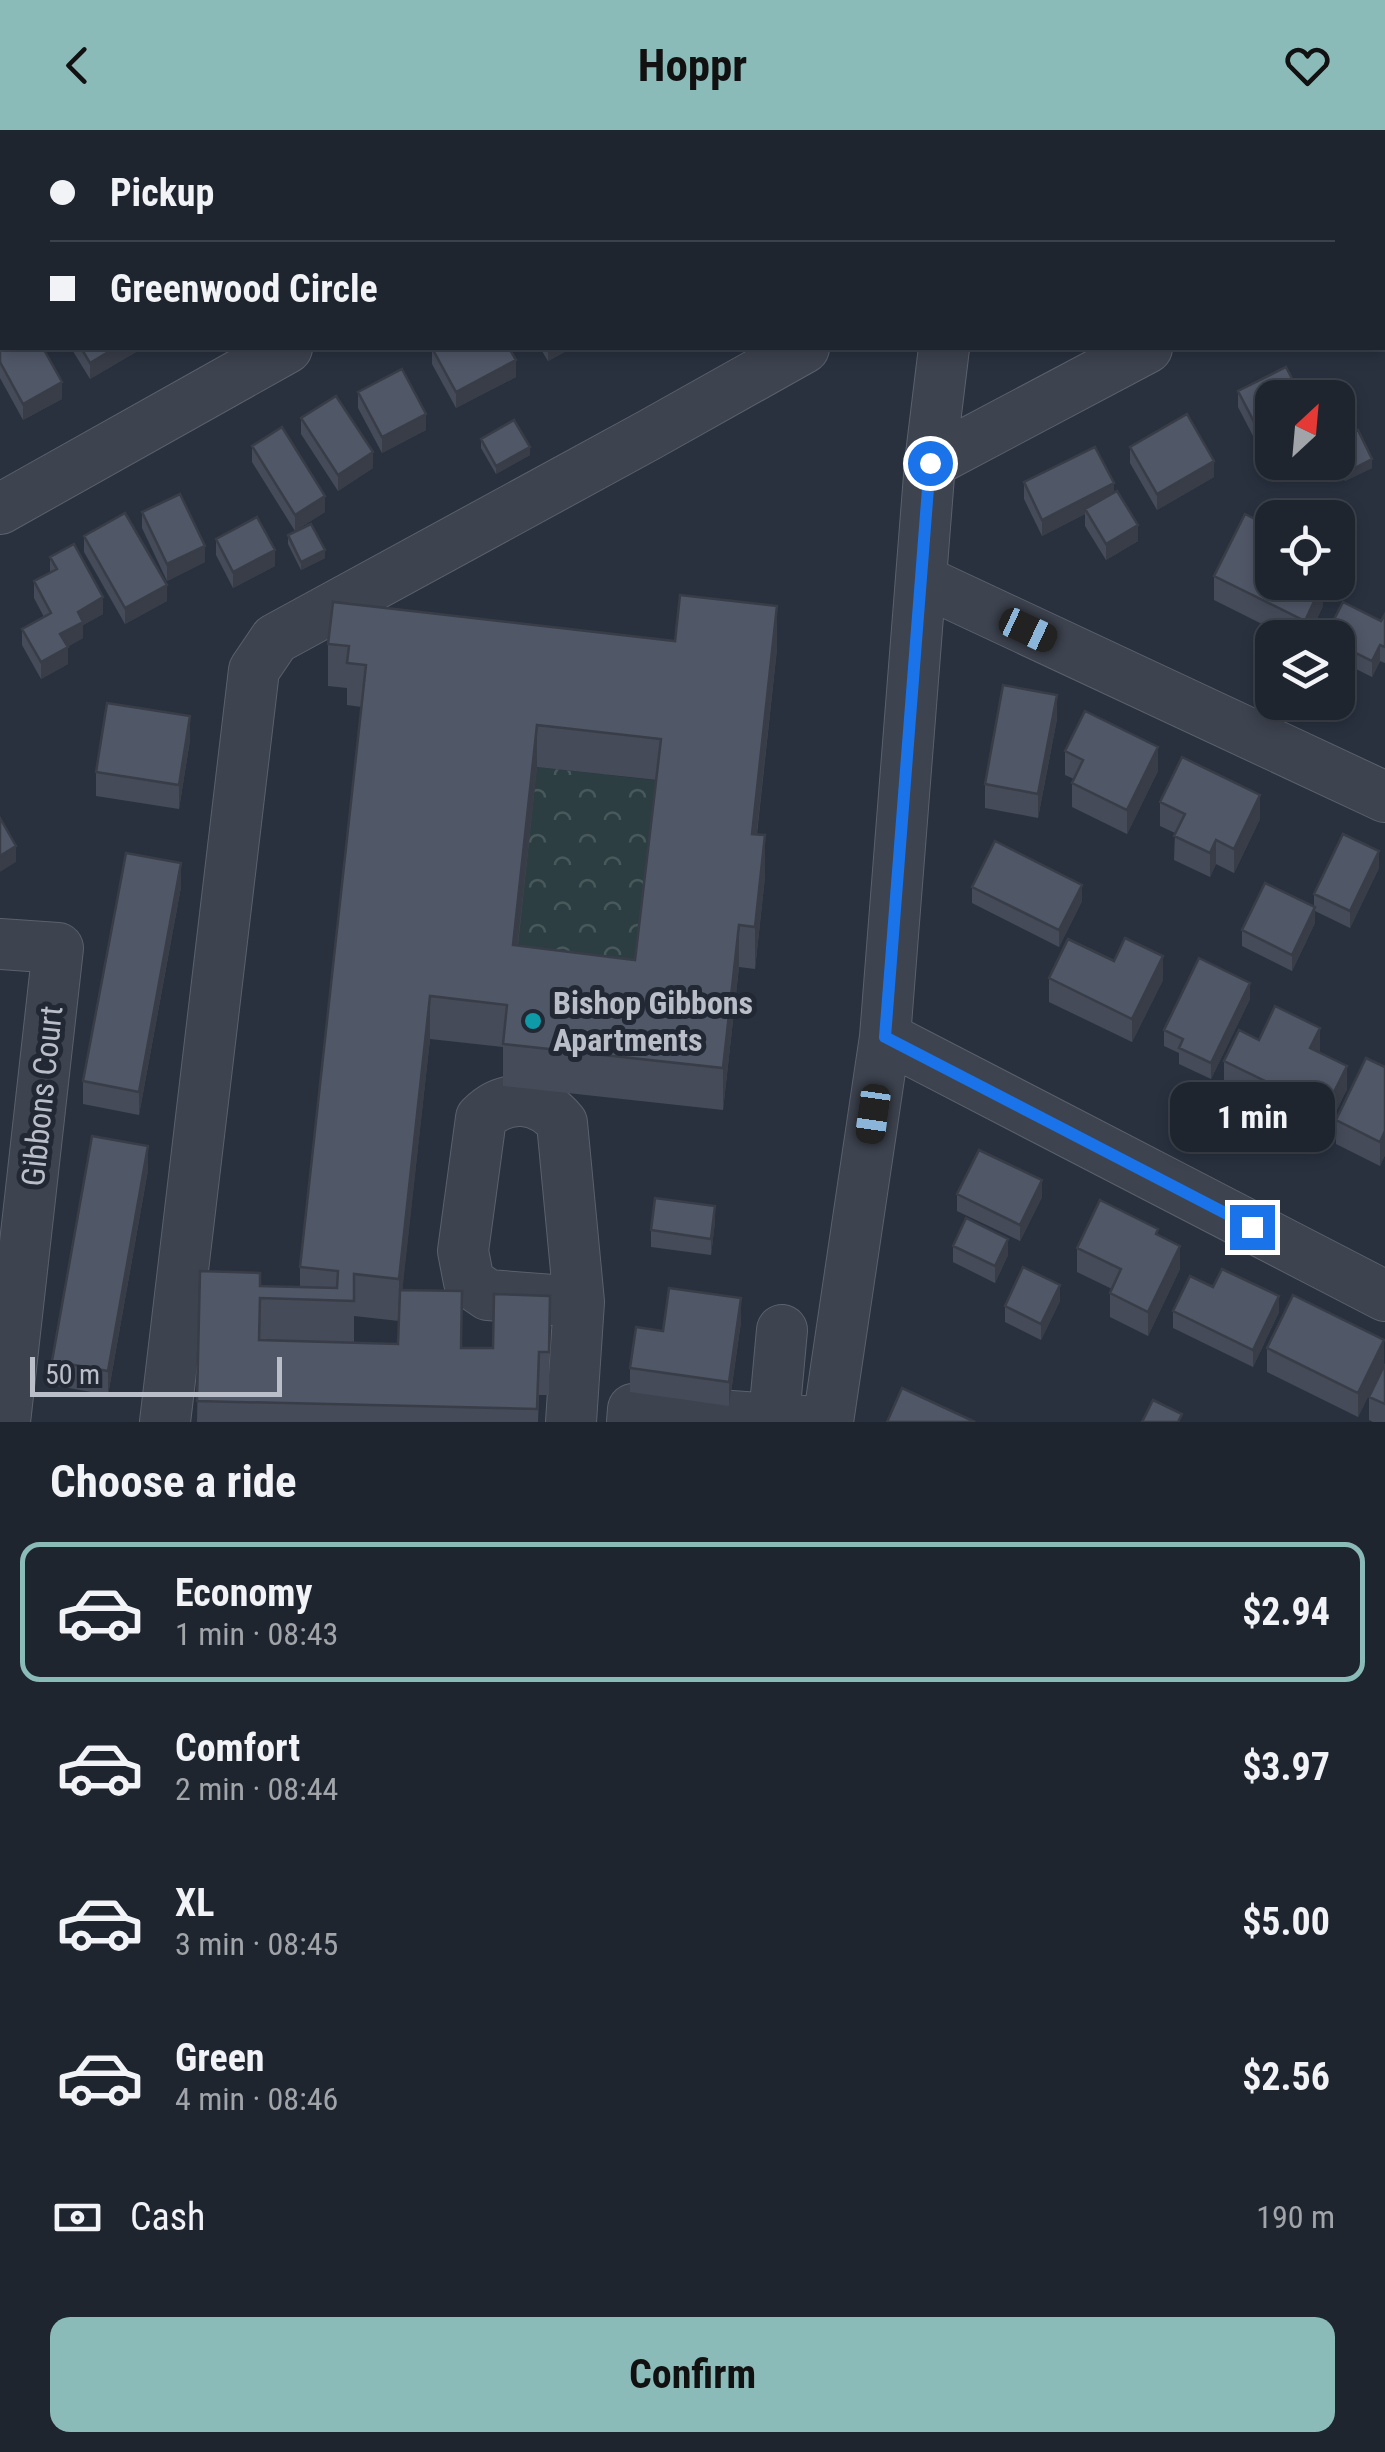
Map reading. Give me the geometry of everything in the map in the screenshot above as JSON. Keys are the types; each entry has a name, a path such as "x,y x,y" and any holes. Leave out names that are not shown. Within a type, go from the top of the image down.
{"street":[{"path":"0,509 283,350"},
{"path":"165,1422 254,670 275,639 800,350"},
{"path":"828,1422 885,1037 930,463 944,350"},
{"path":"930,463 1143,350"},
{"path":"921,580 1385,797"},
{"name":"Gibbons Court","path":"0,944 58,948 5,1422"},
{"path":"885,1037 1385,1296"},
{"path":"571,1422 579,1302"},
{"path":"632,1422 633,1409 796,1420 782,1330"}],"green space":[{"path":"537,767 661,781 635,1002 513,987"}],"building":[{"path":"0,350 44,350 62,382 23,404 0,362"},
{"path":"82,350 112,350 90,363"},
{"path":"433,350 510,350 516,360 456,392"},
{"path":"1286,367 1293,380 1260,380"},
{"path":"402,369 426,414 382,437 358,392"},
{"path":"1255,382 1255,424 1238,391"},
{"path":"336,396 373,452 338,475 301,418"},
{"path":"1187,414 1214,461 1157,494 1130,447"},
{"path":"514,420 530,447 496,466 481,439"},
{"path":"282,427 325,496 295,515 252,446"},
{"path":"1358,430 1372,459 1355,468"},
{"path":"1095,447 1114,483 1042,520 1024,482"},
{"path":"1117,491 1138,525 1106,544 1085,509"},
{"path":"180,494 205,546 167,564 142,512"},
{"path":"125,513 167,585 125,608 84,536"},
{"path":"1245,514 1255,519 1255,596 1214,576"},
{"path":"257,517 275,550 233,572 216,539"},
{"path":"311,524 325,550 301,562 288,535"},
{"path":"74,544 103,597 78,612 83,622 60,634 68,647 41,662 22,629 51,613 34,581 57,569 50,557"},
{"name":"Bishop Gibbons Apartments","path":"680,595 777,606 752,834 765,835 755,927 739,925 723,1068 503,1044 507,1005 430,996 399,1279 354,1274 354,1301 260,1298 259,1340 398,1344 400,1290 462,1291 461,1348 493,1348 494,1294 550,1296 549,1352 539,1352 537,1409 197,1401 200,1271 260,1273 260,1286 337,1288 338,1271 300,1267 366,665 347,663 349,646 328,644 333,602 675,641","holes":["537,725 661,739 635,960 513,945"]},
{"path":"1263,600 1315,600 1303,620"},
{"path":"1343,602 1381,621 1385,614 1385,647 1380,645 1372,661 1355,652 1355,620 1334,620"},
{"path":"1003,685 1057,695 1038,794 985,784"},
{"path":"107,703 190,716 179,785 96,772"},
{"path":"1085,711 1158,747 1127,810 1072,783 1083,760 1065,751"},
{"path":"1182,757 1260,795 1234,849 1216,840 1210,853 1174,836 1185,814 1160,802"},
{"path":"0,818 16,846 0,856"},
{"path":"1343,834 1379,851 1350,911 1314,894"},
{"path":"995,841 1082,885 1059,930 972,887"},
{"path":"126,853 181,863 139,1092 83,1081"},
{"path":"1265,883 1315,907 1292,955 1242,930"},
{"path":"1125,938 1163,956 1132,1019 1049,978 1068,939 1114,961"},
{"path":"1199,958 1250,983 1211,1063 1179,1048 1183,1039 1164,1030"},
{"path":"1275,1006 1320,1028 1310,1048 1347,1066 1325,1110 1224,1061 1239,1030 1259,1040"},
{"path":"1366,1058 1385,1067 1385,1131 1380,1142 1336,1120"},
{"path":"92,1136 148,1146 108,1371 52,1361"},
{"path":"979,1150 1042,1180 1020,1225 957,1194"},
{"path":"655,1198 715,1206 711,1239 651,1230"},
{"path":"1100,1200 1158,1229 1156,1234 1180,1246 1148,1312 1110,1293 1121,1269 1077,1248"},
{"path":"966,1218 1008,1239 995,1266 953,1246"},
{"path":"1023,1267 1060,1285 1041,1324 1005,1306"},
{"path":"1222,1269 1279,1296 1253,1350 1173,1311 1190,1276 1213,1287"},
{"path":"669,1288 741,1298 729,1382 630,1368 636,1327 663,1331"},
{"path":"1293,1295 1384,1340 1358,1393 1267,1348"},
{"path":"1385,1364 1385,1404 1369,1397"},
{"path":"902,1388 975,1422 887,1422"},
{"path":"1153,1400 1182,1414 1178,1422 1142,1422"}],"place":[{"name":"Bishop Gibbons Apartments","path":"533,1021"}],"route":[{"path":"930,463 885,1037 1252,1227"}]}
